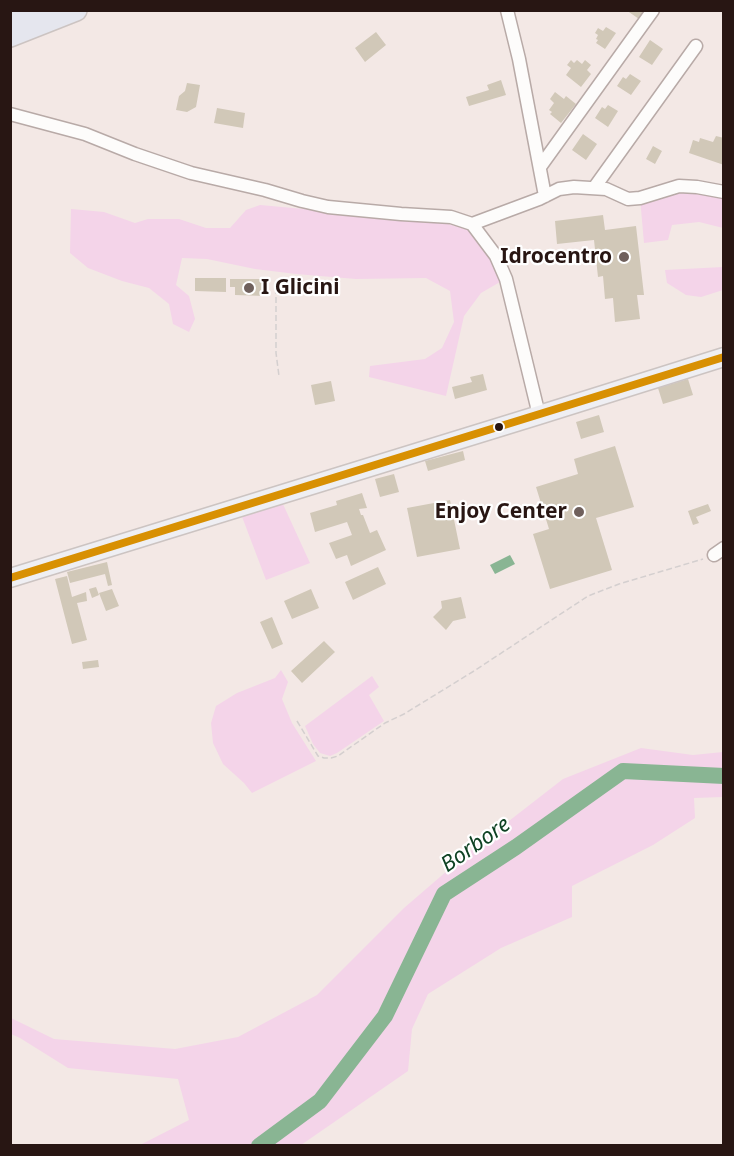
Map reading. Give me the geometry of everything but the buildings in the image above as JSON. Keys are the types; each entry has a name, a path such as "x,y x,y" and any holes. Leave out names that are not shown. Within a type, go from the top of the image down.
{"highway":[{"path":"10,20 34,10"},
{"path":"10,36 69,13"}],"main road":[{"path":"10,578 723,357"}],"street":[{"path":"507,10 519,59 545,196"},
{"path":"540,167 653,10"},
{"path":"594,188 696,46"},
{"path":"10,114 85,135 191,173 266,190 302,201 339,208 451,217 472,224 496,256 506,279 539,415"},
{"path":"472,224 539,199 559,189 574,187 606,189 628,199 640,198 679,186 723,192"}],"path":[{"path":"276,288 276,354 279,376"},
{"path":"297,721 318,756 324,758 338,756 385,723 404,714 474,671 588,596 618,584 719,552"}],"shaded area":[{"path":"679,186 723,192 723,228 699,222 672,225 668,240 644,243 640,198"},
{"path":"260,205 437,221 469,230 491,260 500,282 481,293 464,316 446,396 369,377 370,366 425,359 442,348 454,322 450,291 426,278 356,279 296,274 255,269 207,259 182,258 176,285 189,296 195,319 189,332 173,324 169,304 149,288 88,268 70,253 71,209 104,212 135,223 148,219 179,219 206,228 230,228 246,210"},
{"path":"723,267 723,290 701,297 686,295 667,283 665,270"},
{"path":"282,502 310,563 266,580 241,514"},
{"path":"510,555 515,564 495,574 490,565"},
{"path":"281,670 288,682 282,699 292,723 316,761 252,793 223,764 213,743 211,723 216,706 237,693 275,678"},
{"path":"372,676 379,687 369,695 384,721 337,753 330,756 320,753 305,726"},
{"path":"641,748 693,755 723,752 723,797 694,798 695,818 653,845 572,886 572,917 501,948 428,994 412,1029 408,1071 301,1145 140,1145 189,1120 178,1079 68,1068 11,1034 11,1018 54,1039 175,1049 238,1037 317,995 404,908 469,852 563,779"}],"waterway":[{"name":"Borbore","path":"259,1146 320,1101 385,1016 444,894 516,847 623,771 724,776"}],"transit line":[{"path":"10,578 724,357"}],"place":[{"name":"Idrocentro","path":"624,257"},
{"name":"I Glicini","path":"249,288"},
{"name":"Enjoy Center","path":"579,512"}]}
